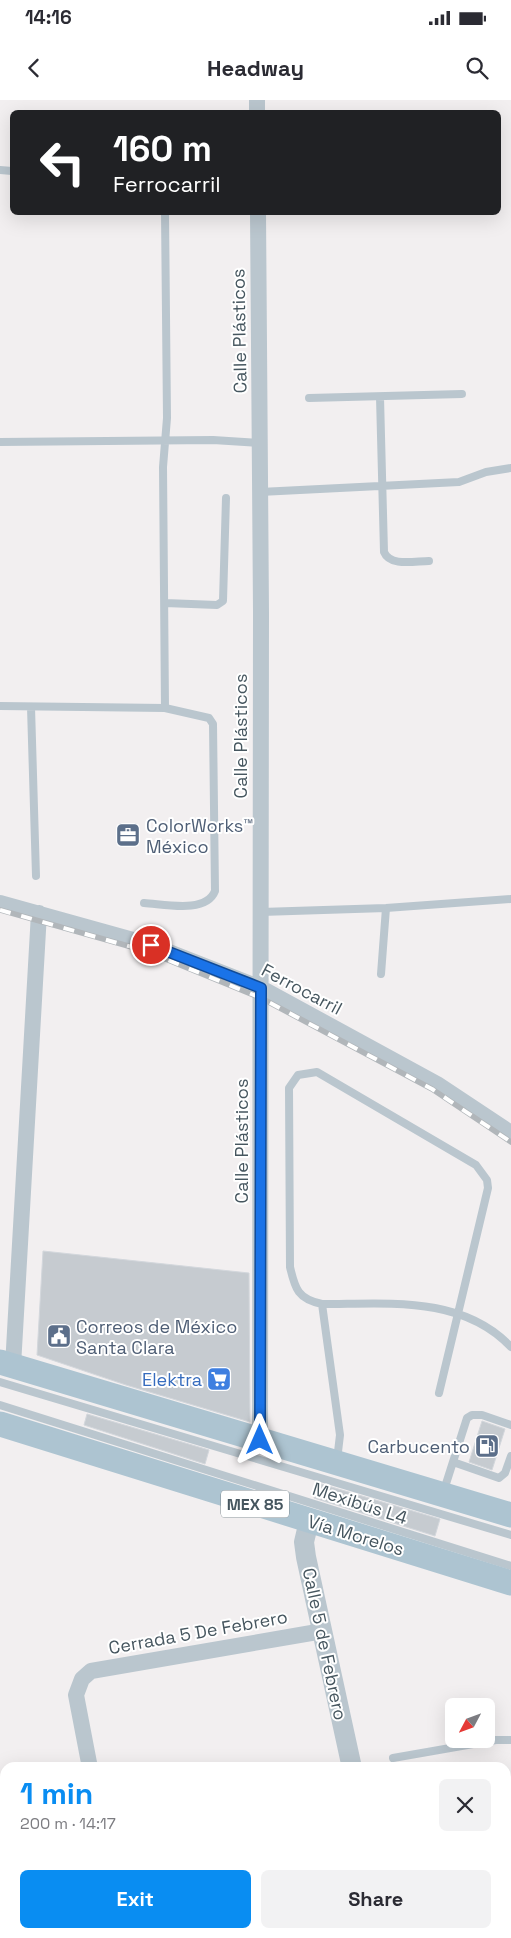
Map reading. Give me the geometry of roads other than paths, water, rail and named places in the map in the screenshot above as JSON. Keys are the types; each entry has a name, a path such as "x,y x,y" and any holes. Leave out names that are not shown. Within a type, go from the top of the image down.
{"main road":[{"path":"4,1370 337,1462 511,1515"},
{"name":"Vía Morelos","path":"0,1424 511,1583"}],"street":[{"name":"Calle Plásticos","path":"258,215 261,912 260,1440"},
{"name":"Ferrocarril","path":"0,903 151,945 261,988 437,1084 511,1133"},
{"path":"4,1370 39,913"},
{"name":"Calle 5 de Febrero","path":"308,1521 304,1542 351,1762"},
{"name":"Cerrada 5 De Febrero","path":"89,1762 76,1695 82,1679 91,1671 323,1631"}],"lane":[{"path":"164,215 166,440 163,467 165,708"},
{"path":"309,398 462,394"},
{"path":"380,397 385,556 394,562 430,561"},
{"path":"0,442 166,440 260,443"},
{"path":"260,492 459,482 498,469 511,468"},
{"path":"164,604 217,605 222,602 226,498"},
{"path":"0,706 165,708 205,716 213,724 215,891 210,900 199,905 144,903"},
{"path":"31,707 36,876"},
{"path":"261,912 386,908 511,900"},
{"path":"381,974 386,908"},
{"path":"439,1393 459,1315 488,1188 487,1180 483,1173 469,1161 317,1072 307,1072 298,1075 289,1088 290,1267 293,1281 302,1296 309,1301 322,1304 423,1305 459,1315 479,1322 500,1335 511,1347"},
{"path":"322,1304 340,1435 337,1462"},
{"name":"Mexibús L4","path":"4,1370 511,1535"},
{"name":"Mexibús L4","path":"0,1405 511,1566"},
{"path":"443,1493 464,1424 472,1415 482,1415 511,1426"},
{"path":"453,1462 499,1478 505,1473 511,1458"},
{"path":"393,1758 496,1740 511,1740"}],"railway":[{"path":"0,910 146,951 261,998 432,1089 511,1142"}],"place":[{"name":"ColorWorks™ México","path":"128,835"},
{"name":"Correos de México Santa Clara","path":"59,1336"},
{"name":"Elektra","path":"219,1379"},
{"name":"Carbucento","path":"487,1446"}]}
